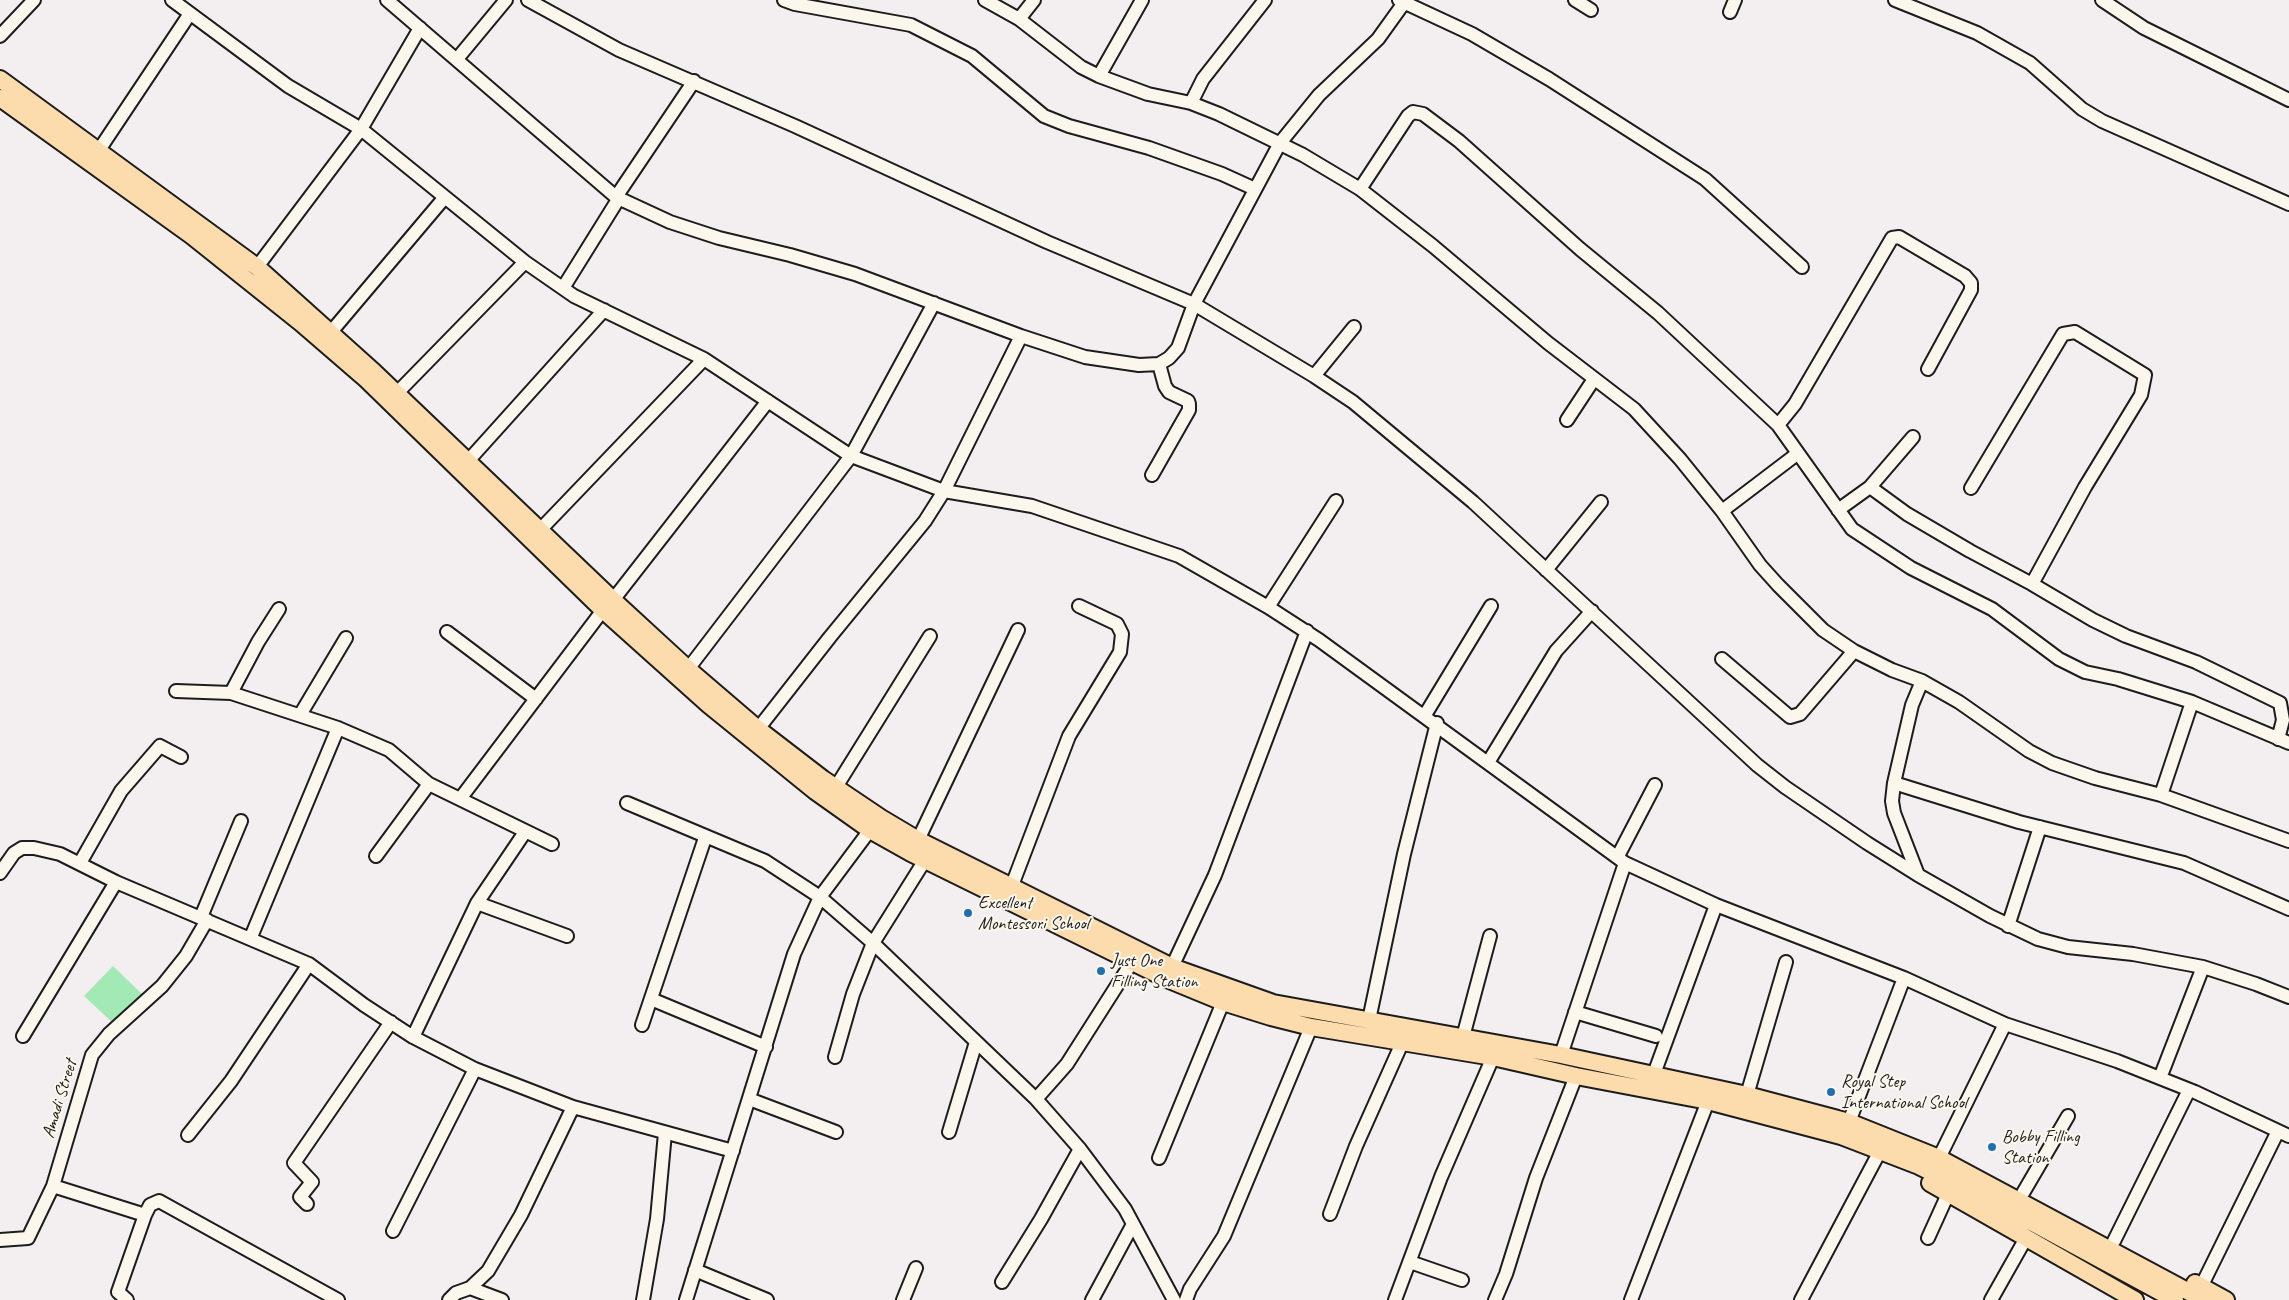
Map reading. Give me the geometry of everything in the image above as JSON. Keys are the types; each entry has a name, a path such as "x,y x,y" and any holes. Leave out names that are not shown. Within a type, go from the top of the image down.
{"main road":[{"path":"0,79 100,150 258,267 332,332 540,530 608,605 758,729 836,787 918,840 1172,967 1273,1003 1561,1055 1747,1095 1849,1122 1943,1160 1966,1163 2114,1241 2203,1293"},
{"path":"0,98 192,236 367,380 753,742 814,792 870,830 925,860 1132,962 1223,1002 1311,1027 1493,1057 1576,1076 1708,1101 1841,1136 1967,1182 2203,1293 2226,1300"},
{"path":"1943,1160 1967,1182 2033,1223 2175,1300"},
{"path":"1919,1166 1927,1181 2135,1300"}],"street":[{"path":"0,36 34,0"},
{"path":"387,0 617,198 670,222 719,238 790,255 855,274 1021,336 1085,357 1139,365 1159,364 1169,358 1178,348 1194,304 1280,144 1319,95 1378,39 1403,1 1472,34 1549,79 1706,180 1802,267"},
{"path":"457,59 506,0"},
{"path":"528,0 619,50 694,81 1048,242 1194,304 1314,376 1354,402 1473,502 1757,765 1785,787 1918,875 2008,926 2038,939 2068,947 2133,954 2203,967 2256,984 2289,998"},
{"path":"784,0 795,4 911,24 972,56 1044,116 1069,126 1165,153 1255,189"},
{"path":"985,0 1019,19 1081,67 1099,76 1148,94 1191,103 1219,114 1280,144 1360,189 1639,415 1680,459 1722,511 1754,558 1778,585 1824,630 1854,651 1892,670 1922,681 1960,702 2029,750 2052,763 2095,778 2161,795 2289,841"},
{"path":"1019,19 1034,0"},
{"path":"1099,76 1142,0"},
{"path":"1191,103 1203,79 1265,0"},
{"path":"1575,0 1591,10"},
{"path":"1895,0 1977,33 2030,63 2082,108 2102,121 2289,204"},
{"path":"2102,0 2144,28 2289,100"},
{"path":"175,1 189,15 288,86 361,129 525,262 563,288 704,359 851,456 944,490 1032,506 1179,556 1307,631 1622,860 1716,905 1904,978 2005,1024 2117,1061 2160,1078 2284,1134 2203,1293"},
{"path":"100,150 189,15"},
{"path":"258,267 361,129 420,28"},
{"path":"563,288 617,198 694,81"},
{"path":"1360,189 1408,116 1413,112 1423,114 1459,141 1580,249 1658,313 1778,425 1852,529 1911,568 1992,609 2059,659 2085,672 2118,679 2192,702 2284,741 2280,703 2196,662 2126,636 1954,542 1907,514 1870,488"},
{"path":"332,332 445,197"},
{"path":"1778,425 1795,404 1892,238 1899,237 1965,276 1971,283 1971,290 1928,369"},
{"path":"397,393 525,262"},
{"path":"688,670 851,456 934,304"},
{"path":"468,461 604,310"},
{"path":"1314,376 1354,327"},
{"path":"1971,488 2064,334 2075,332 2145,375 2141,395 2085,487 2032,584"},
{"path":"758,729 925,521 944,490 1021,336"},
{"path":"540,530 704,359"},
{"path":"1152,475 1188,410 1189,404 1188,401 1169,392 1165,386 1159,364"},
{"path":"1568,420 1594,379"},
{"path":"460,799 608,605 768,401"},
{"path":"1838,510 1870,488 1913,437"},
{"path":"1722,511 1797,454"},
{"path":"1268,607 1336,501"},
{"path":"1546,570 1601,502"},
{"path":"1011,888 1069,736 1120,652 1122,634 1117,624 1079,606"},
{"path":"1425,715 1491,606"},
{"path":"231,693 258,642 279,609"},
{"path":"1489,762 1556,651 1592,611"},
{"path":"918,840 1018,630"},
{"path":"1172,967 1215,875 1307,631"},
{"path":"447,632 536,699"},
{"path":"836,787 930,636"},
{"path":"300,715 346,638"},
{"path":"1722,659 1790,717 1800,714 1854,651"},
{"path":"1918,875 1894,813 1894,783 1912,705 1922,681"},
{"path":"176,691 231,693 338,728 389,750 429,784 552,844"},
{"path":"2161,795 2192,702"},
{"path":"1369,1020 1404,854 1437,724"},
{"path":"251,937 338,728"},
{"path":"80,863 121,791 160,746 181,757"},
{"path":"1894,783 2040,827 2184,863 2289,909"},
{"path":"376,856 429,784"},
{"path":"1561,1055 1622,860 1655,785"},
{"path":"627,803 705,838 765,862 820,897 873,943 1036,1099 1080,1150 1133,1224 1174,1300"},
{"name":"Amadi Street","path":"0,1240 28,1238 53,1186 92,1055 108,1034 162,986 186,956 204,919 241,820"},
{"path":"2008,926 2040,827"},
{"path":"686,1300 794,954 820,897 870,830"},
{"path":"414,1037 477,903 525,832"},
{"path":"642,1025 705,838"},
{"path":"0,873 14,854 22,848 34,848 60,854 116,882 251,937 309,964 414,1037 475,1068 573,1107 733,1151"},
{"path":"835,1057 853,994 873,943 925,860"},
{"path":"23,1036 116,882"},
{"path":"477,903 567,936"},
{"path":"1654,1074 1716,905"},
{"path":"1463,1037 1490,936"},
{"path":"1036,1099 1068,1064 1132,962"},
{"path":"1747,1095 1786,962"},
{"path":"188,1135 231,1081 309,964"},
{"path":"2160,1078 2203,967"},
{"path":"1849,1122 1904,978"},
{"path":"651,999 766,1047"},
{"path":"1159,1158 1223,1002"},
{"path":"1575,1012 1656,1036"},
{"path":"308,1204 300,1197 312,1182 294,1164 391,1022"},
{"path":"1943,1160 2005,1024"},
{"path":"1186,1300 1190,1290 1224,1236 1311,1027"},
{"path":"949,1132 976,1042"},
{"path":"1330,1214 1356,1146 1402,1043"},
{"path":"1395,1300 1441,1177 1493,1057"},
{"path":"394,1231 475,1068"},
{"path":"1495,1300 1506,1274 1536,1178 1576,1076"},
{"path":"2114,1241 2189,1090"},
{"path":"750,1099 836,1132"},
{"path":"1631,1300 1708,1101"},
{"path":"449,1300 456,1293 470,1288 488,1271 521,1215 573,1107"},
{"path":"2023,1193 2068,1116"},
{"path":"643,1300 657,1219 665,1133"},
{"path":"1002,1282 1042,1219 1080,1150"},
{"path":"1801,1300 1880,1151"},
{"path":"53,1186 145,1215"},
{"path":"1928,1238 1948,1194"},
{"path":"127,1300 118,1292 145,1215 150,1205 158,1201 338,1300"},
{"path":"1092,1300 1133,1224"},
{"path":"1992,1300 2026,1238"},
{"path":"1410,1262 1462,1280"},
{"path":"903,1300 916,1268"},
{"path":"695,1270 767,1300"},
{"path":"470,1288 502,1300"}],"green space":[{"path":"113,966 143,995 115,1025 84,996"}],"place":[{"name":"Excellent Montessori School","path":"968,913"},
{"name":"Just One Filling Station","path":"1101,971"},
{"name":"Royal Step International School","path":"1831,1092"},
{"name":"Bobby Filling Station","path":"1992,1147"}]}
